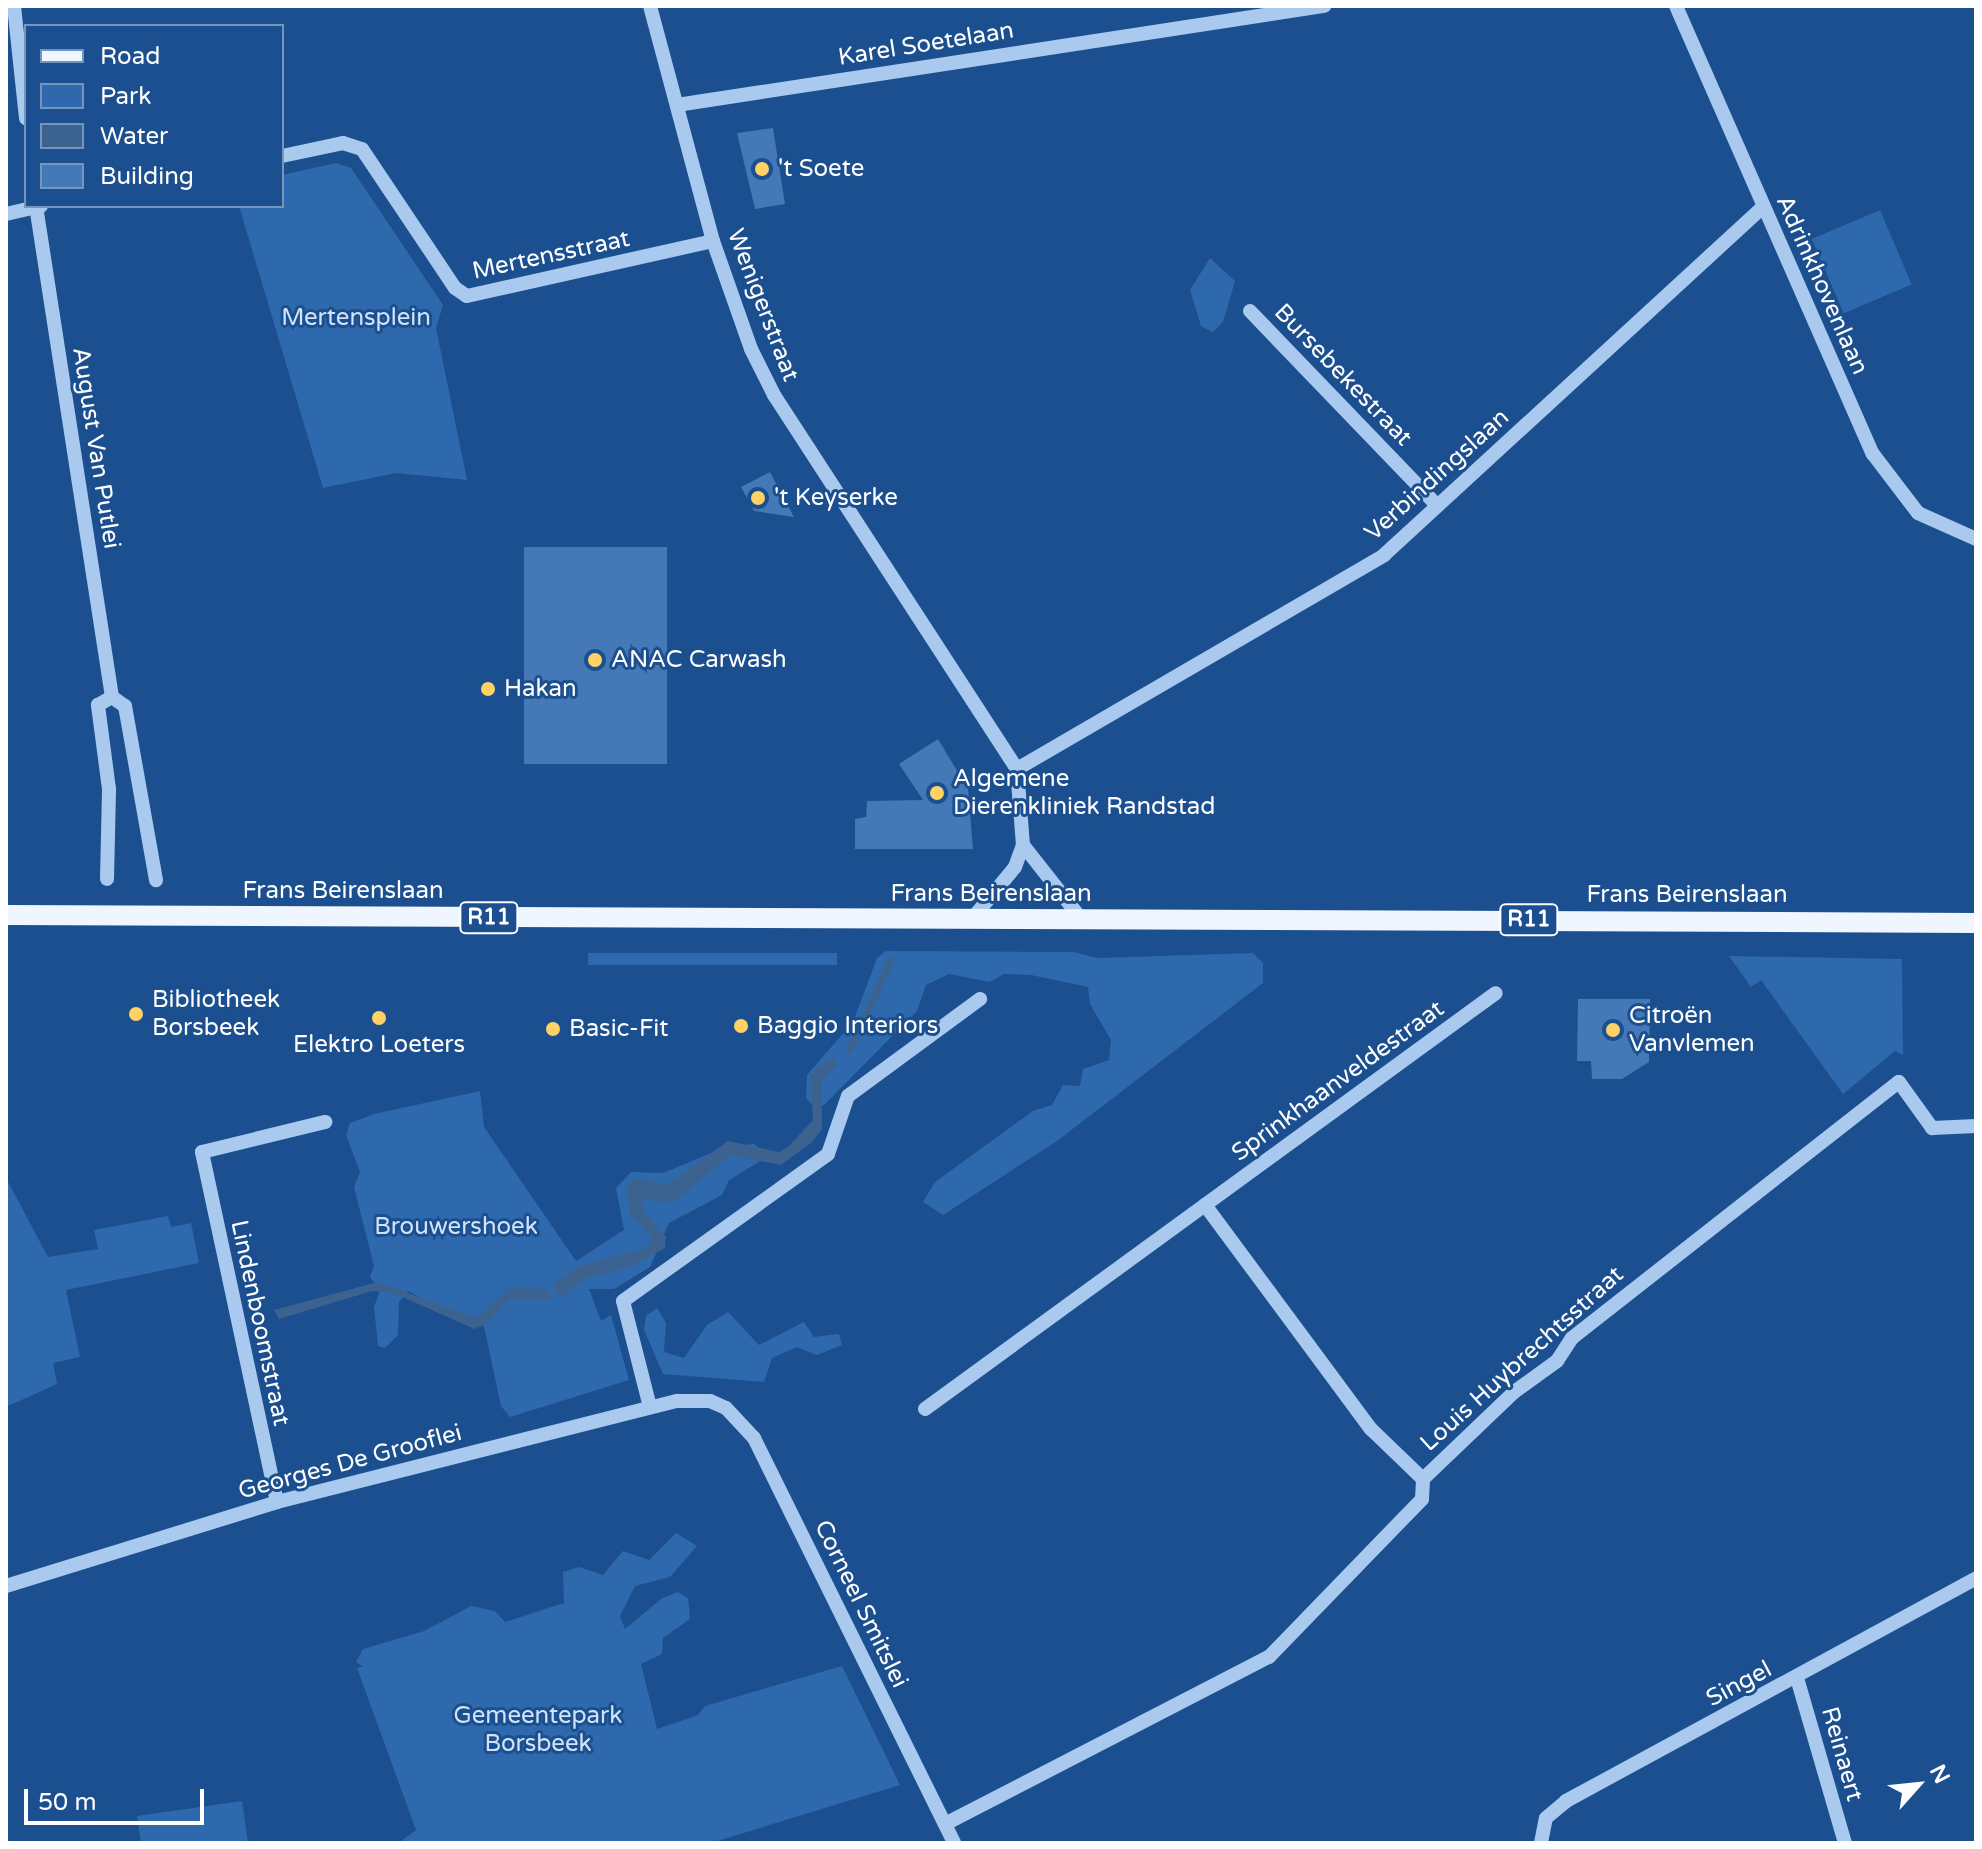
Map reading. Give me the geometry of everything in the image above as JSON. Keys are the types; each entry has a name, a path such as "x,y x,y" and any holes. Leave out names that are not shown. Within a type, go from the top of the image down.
{"main road":[{"name":"Frans Beirenslaan","path":"6,915 1976,923"}],"street":[{"path":"14,6 12,54 24,109"},
{"name":"Wenigerstraat","path":"650,6 713,241 774,395 1017,769 1023,845"},
{"name":"Karel Soetelaan","path":"677,105 1324,6"},
{"name":"Adrinkhovenlaan","path":"1676,6 1873,454 1918,513 1976,539"},
{"name":"Mertensstraat","path":"284,156 343,143 362,149 467,296 713,241"},
{"name":"Verbindingslaan","path":"1017,769 1384,555 1763,207"},
{"path":"6,214 30,208"},
{"name":"August Van Putlei","path":"38,208 112,697 125,706 156,880"},
{"name":"Bursebekestraat","path":"1250,311 1437,505"},
{"name":"August Van Putlei","path":"107,879 109,789 98,705 112,697"},
{"path":"972,919 1015,867 1023,845"},
{"path":"1023,845 1082,920"},
{"name":"Sprinkhaanveldestraat","path":"925,1409 1496,993"},
{"path":"650,1407 623,1301 828,1154 848,1096 980,999"},
{"name":"Louis Huybrechtsstraat","path":"945,1824 1269,1657 1422,1499 1423,1479 1514,1392 1557,1361 1572,1338 1899,1082 1932,1128 1976,1126"},
{"name":"Lindenboomstraat","path":"277,1502 202,1152 325,1122"},
{"path":"1205,1205 1371,1429 1423,1479"},
{"name":"Georges De Grooflei","path":"6,1586 277,1502 650,1407 710,1401"},
{"name":"Corneel Smitslei","path":"710,1401 726,1408 754,1438 954,1843"},
{"name":"Singel","path":"1541,1843 1546,1818 1566,1801 1976,1578"},
{"name":"Reinaert","path":"1797,1678 1845,1843"}],"green space":[{"name":"Mertensplein","path":"336,163 351,168 443,305 436,328 467,480 396,473 323,488 240,208 284,208 284,175"},
{"path":"1880,210 1912,285 1844,313 1812,239"},
{"path":"1210,258 1235,281 1223,322 1213,332 1201,326 1190,290"},
{"path":"886,951 1074,952 1097,958 1253,953 1263,963 1263,983 1057,1141 943,1215 923,1202 935,1182 1033,1111 1052,1105 1063,1085 1080,1086 1083,1069 1109,1060 1111,1040 1090,1004 1088,987 1031,975 1004,974 990,982 949,974 926,985 917,1011 824,1105 813,1106 806,1098 807,1075 853,1022 877,958"},
{"path":"588,953 837,953 837,965 588,965"},
{"path":"1729,956 1902,959 1903,1055 1895,1051 1843,1094 1761,980 1751,987"},
{"name":"Brouwershoek","path":"480,1091 484,1127 576,1261 624,1230 616,1188 631,1172 663,1173 726,1147 754,1144 762,1150 762,1160 729,1180 722,1195 669,1223 650,1267 614,1289 589,1289 601,1321 611,1315 629,1380 510,1417 501,1406 484,1326 471,1326 408,1291 399,1302 398,1335 385,1348 378,1346 374,1307 380,1290 370,1277 374,1266 354,1187 360,1172 346,1135 350,1123 374,1114"},
{"path":"6,1178 48,1257 98,1249 94,1230 168,1216 171,1227 191,1223 199,1263 66,1290 80,1357 53,1363 57,1384 6,1407"},
{"path":"657,1308 666,1323 664,1352 684,1358 707,1325 728,1312 759,1345 804,1322 814,1337 839,1334 842,1345 817,1355 797,1347 772,1358 764,1382 663,1374 644,1330 646,1316"},
{"name":"Gemeentepark Borsbeek","path":"676,1533 697,1546 670,1577 635,1586 620,1616 625,1629 661,1599 678,1592 688,1598 690,1619 663,1638 662,1654 641,1664 657,1729 698,1715 705,1706 842,1666 900,1785 711,1843 398,1843 416,1830 357,1668 363,1666 356,1662 363,1649 424,1631 471,1606 495,1611 505,1622 564,1603 563,1572 579,1567 603,1575 623,1551 649,1560"},
{"path":"242,1801 248,1843 141,1843 137,1816"}],"water":[{"path":"832,1057 838,1065 822,1081 822,1129 812,1142 781,1165 730,1155 673,1203 642,1199 644,1212 666,1237 665,1248 634,1265 585,1279 559,1298 553,1284 579,1266 647,1248 653,1239 631,1216 626,1187 637,1178 667,1185 728,1141 779,1152 788,1147 813,1120 810,1075"},
{"path":"378,1282 470,1316 480,1315 511,1287 547,1289 552,1299 509,1299 487,1324 474,1329 394,1293 372,1291 279,1319 274,1310"}],"building":[{"name":"'t Soete","path":"773,128 785,204 755,209 737,133"},
{"name":"'t Keyserke","path":"770,472 794,517 754,511 741,487"},
{"name":"ANAC Carwash","path":"524,547 667,547 667,764 524,764"},
{"name":"Algemene Dierenkliniek Randstad","path":"938,739 968,789 973,849 855,849 855,819 866,817 867,801 923,800 899,764"},
{"name":"Citroën Vanvlemen","path":"1578,999 1650,999 1649,1062 1622,1079 1592,1079 1591,1061 1577,1061"}],"waterway":[{"path":"849,1050 891,959"}],"place":[{"name":"'t Soete","path":"762,169"},
{"name":"'t Keyserke","path":"758,498"},
{"name":"ANAC Carwash","path":"595,660"},
{"name":"Hakan","path":"488,689"},
{"name":"Algemene Dierenkliniek Randstad","path":"937,793"},
{"name":"Bibliotheek Borsbeek","path":"136,1014"},
{"name":"Elektro Loeters","path":"379,1018"},
{"name":"Baggio Interiors","path":"741,1026"},
{"name":"Basic-Fit","path":"553,1029"},
{"name":"Citroën Vanvlemen","path":"1613,1030"}]}
